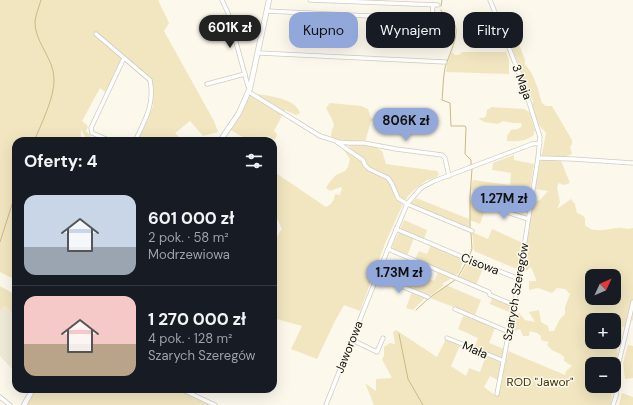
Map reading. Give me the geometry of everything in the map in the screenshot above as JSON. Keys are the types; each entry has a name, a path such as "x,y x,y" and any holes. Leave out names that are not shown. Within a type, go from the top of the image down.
{"street":[{"path":"222,0 228,14 249,90 320,136 336,142 350,144 364,143 442,155 445,158 449,176"},
{"path":"223,137 239,113 249,90 259,53 270,0"},
{"path":"310,0 438,6"},
{"name":"3 Maja","path":"490,0 523,83 539,133 540,143"},
{"path":"267,11 432,19 433,5"},
{"path":"96,34 150,80 151,104 137,137"},
{"path":"259,53 445,62"},
{"path":"102,137 92,133 91,128 124,58"},
{"path":"206,84 244,74"},
{"path":"336,142 363,160 369,169 388,178 398,198 407,204 472,231"},
{"name":"Szarych Szeregów","path":"497,394 519,279 540,143"},
{"name":"Jaworowa","path":"326,405 376,276 407,204 421,188 530,145 540,143"},
{"path":"538,158 573,158 633,163"},
{"path":"490,193 531,203"},
{"path":"484,205 528,219"},
{"name":"Cisowa","path":"396,229 519,279"},
{"path":"388,248 490,292 490,295 514,305"},
{"path":"376,276 428,297"},
{"path":"613,405 616,396 620,355 633,302"},
{"path":"455,309 509,332"},
{"path":"352,340 377,352 383,338"},
{"name":"Mała","path":"447,338 504,361"},
{"path":"24,405 30,393"},
{"path":"192,393 214,405"},
{"path":"0,397 10,405"}],"shaded area":[{"path":"5,306 12,313 12,369 0,356 0,311"}],"green space":[{"path":"0,0 158,0 169,23 164,31 214,121 218,132 203,136 190,121 175,133 179,137 140,137 153,106 152,82 150,77 126,58 110,89 105,92 100,88 82,121 88,126 86,131 91,137 85,137 81,130 81,137 12,137 12,278 0,272"},
{"name":"ROD \"Jawor\"","path":"512,48 520,48 525,60 525,65 534,77 542,103 546,106 552,106 572,140 570,147 572,154 562,158 561,161 570,183 564,185 559,183 557,187 560,202 557,209 571,199 575,204 577,213 585,218 585,225 589,228 601,230 633,228 633,320 630,322 630,326 622,327 621,339 621,313 585,313 585,349 617,349 618,354 618,357 585,357 585,393 613,393 611,405 374,405 365,383 376,391 376,379 392,378 382,359 384,356 384,347 390,343 395,344 393,332 396,330 437,357 446,339 460,345 451,366 466,376 469,368 480,372 486,356 501,363 499,381 490,376 484,387 495,395 501,384 508,351 565,375 566,371 572,366 564,361 564,357 562,355 549,348 547,345 549,342 541,340 541,336 537,333 530,331 529,336 523,336 520,329 515,331 510,329 506,320 519,313 525,320 535,322 529,312 539,310 541,322 548,326 549,331 554,331 560,319 565,314 565,307 570,294 565,289 557,288 552,293 538,288 529,290 529,281 536,281 536,279 531,267 526,271 523,269 526,259 526,241 533,202 540,200 548,191 535,189 546,133 537,123 532,104 533,101 521,75 521,68"},
{"path":"452,52 455,55 458,55 463,52 506,52 509,60 509,74 446,72 447,64"},
{"path":"251,93 286,100 297,108 300,113 296,115 285,110 274,131 277,134 276,137 243,137 231,130"},
{"path":"330,103 361,106 368,109 371,118 385,115 396,116 418,113 411,124 390,124 371,121 365,142 360,143 373,146 382,151 386,164 437,171 439,174 436,178 427,180 408,196 386,241 360,311 344,305 317,359 291,349 302,326 277,319 277,238 282,230 277,219 277,174 326,207 330,205 335,194 340,195 341,187 330,191 326,188 336,175 345,171 348,167 350,159 343,149 350,149 348,143 336,140 331,136 334,125 326,108"},
{"path":"492,107 524,109 529,112 535,130 533,136 520,141 507,141 507,136 511,130 518,129 522,126 521,123 503,121 498,124 484,122 478,118 484,118 487,110"},
{"path":"514,155 514,160 534,164 530,188 530,199 527,200 488,190 486,194 470,190 473,180 510,185 511,173 492,170 493,163"},
{"path":"416,198 469,219 469,229 411,204"},
{"path":"470,200 484,204 483,207 486,207 480,224 470,220"},
{"path":"404,220 427,230 424,239 402,230 401,227"},
{"path":"492,229 523,243 519,270 474,251 472,232 488,239"},
{"path":"401,232 414,238 407,256 393,250 392,246 398,234"},
{"path":"431,245 464,259 459,273 455,276 415,259 419,251 427,254"},
{"path":"469,260 484,266 476,285 459,278"},
{"path":"406,269 434,281 438,272 452,278 442,284 444,285 432,295 425,294 401,284"},
{"path":"446,285 481,300 475,315 430,298"},
{"path":"0,286 12,293 12,313 5,306 0,311"},
{"path":"412,292 425,298 413,310 406,308"},
{"path":"492,298 512,305 511,313 490,304"},
{"path":"464,314 495,328 489,343 504,349 502,359 474,348 478,338 458,329"},
{"path":"628,345 633,346 633,378 625,379 623,363"},
{"path":"33,393 186,393 212,405 26,405"},
{"path":"622,393 633,397 633,405 619,405"}],"waterway":[{"path":"36,137 47,110 54,86 51,64 36,29 35,18 41,0"},
{"path":"441,6 442,0"},
{"path":"441,10 446,21 454,23 456,28 455,39 445,68 442,100 450,103 451,126 465,126 466,128 465,154 471,160 471,165"},
{"path":"470,228 472,169"},
{"path":"0,242 12,204"},
{"path":"469,257 472,249 471,233"},
{"path":"458,277 467,261"},
{"path":"416,310 429,298 455,280"},
{"path":"399,334 408,379 423,405"}]}
